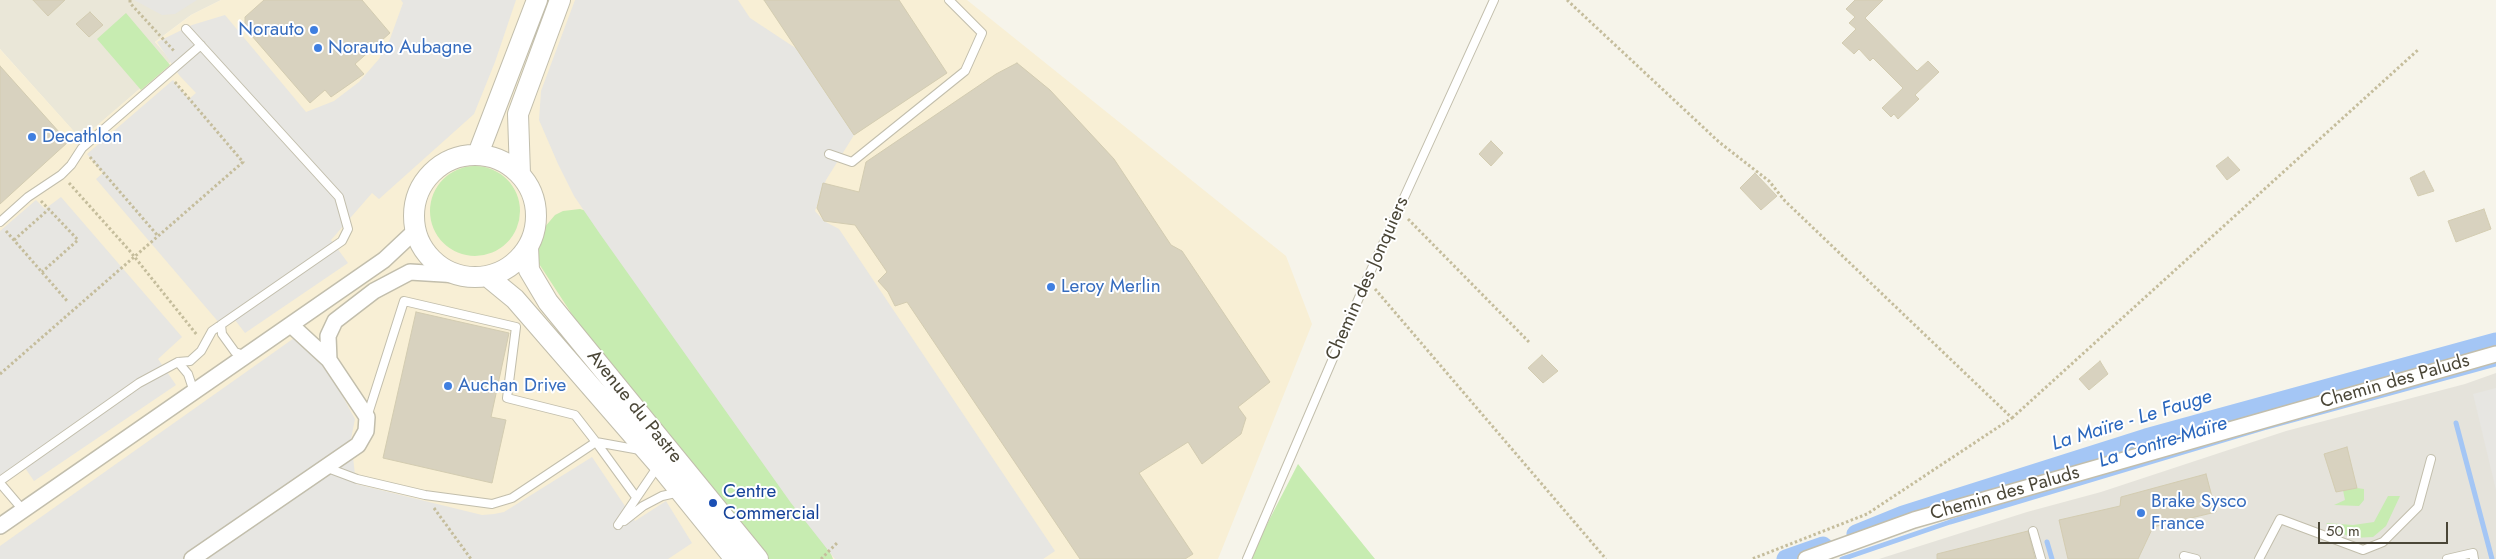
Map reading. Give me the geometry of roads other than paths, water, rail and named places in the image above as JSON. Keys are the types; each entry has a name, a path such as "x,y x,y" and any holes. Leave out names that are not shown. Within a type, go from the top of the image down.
{"street":[{"path":"478,154 537,0"},
{"path":"520,174 518,114 560,0"},
{"path":"330,360 328,336 335,321 374,291 410,272 459,275 487,276 514,263 528,247 534,232 537,211 533,194 520,174 506,163 478,154 456,158 434,170 427,178 416,200 414,213 416,230 432,260 459,275"},
{"path":"0,526 384,260 416,230"},
{"name":"Avenue du Pastre","path":"528,247 529,270 548,302 758,559"},
{"name":"Avenue du Pastre","path":"487,276 515,299 653,458 735,559"},
{"path":"192,559 358,445 366,431 367,417 330,360 291,325"},
{"name":"Chemin des Paluds","path":"1806,559 1924,517 2496,354"}],"lane":[{"path":"829,154 852,162 965,71 982,33 949,0"},
{"name":"Chemin des Jonquiers","path":"1247,559 1367,279 1494,0"},
{"path":"23,510 0,482 139,383 178,362 190,361 204,346 212,331 342,241 348,229 339,197 186,29"},
{"path":"0,223 34,193 61,175 71,165 82,148 201,44"},
{"path":"367,417 404,301 516,327 507,398 575,415 636,497"},
{"path":"221,325 222,334 235,352 246,356"},
{"path":"178,362 188,374 194,392"},
{"path":"325,467 357,479 425,495 492,504 512,498 596,442 653,458 636,497 618,525 643,506 662,496 680,492"},
{"path":"2259,559 2280,519 2363,550 2383,542 2418,508 2431,459"},
{"path":"2033,530 2041,559"},
{"path":"2447,559 2473,553 2474,559"},
{"path":"2184,556 2196,559"}],"waterway":[{"name":"La Maïre - Le Fauge","path":"1856,534 1903,515 2146,438 2496,342"},
{"name":"La Contre-Maïre","path":"1842,559 1950,522 2263,428 2496,364"},
{"path":"2456,423 2492,559"},
{"path":"2047,542 2052,559"},
{"name":"La Maïre - Le Fauge","path":"1786,559 1823,546"}],"place":[{"name":"Norauto","path":"314,30"},
{"name":"Norauto Aubagne","path":"318,48"},
{"name":"Decathlon","path":"32,137"},
{"name":"Leroy Merlin","path":"1051,287"},
{"name":"Auchan Drive","path":"448,386"},
{"name":"Centre Commercial","path":"713,503"},
{"name":"Brake Sysco France","path":"2141,513"}]}
